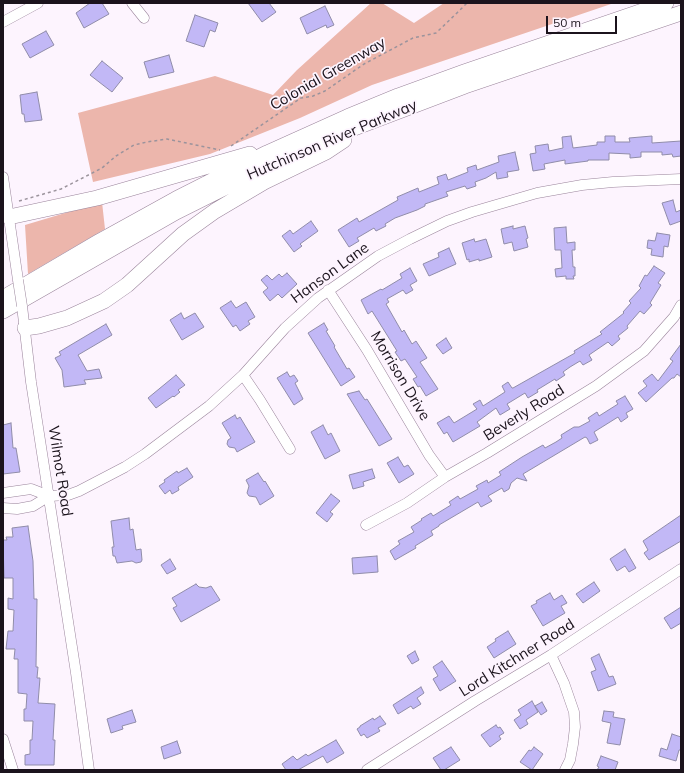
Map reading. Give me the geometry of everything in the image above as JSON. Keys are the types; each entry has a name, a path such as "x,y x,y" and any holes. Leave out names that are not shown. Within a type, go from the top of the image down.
{"highway":[{"name":"Hutchinson River Parkway","path":"3,298 170,202 210,181 347,117 411,91 666,3"},
{"name":"Hutchinson River Parkway","path":"3,311 129,238 207,196 318,143 488,78 681,13"},
{"path":"25,328 39,326 67,318 104,301 127,285 183,234 215,211 264,182 326,152 372,122"},
{"path":"9,217 97,198 192,172 296,140"}],"street":[{"path":"3,22 38,3"},
{"path":"132,3 144,18"},
{"name":"Wilmot Road","path":"3,177 89,770"},
{"name":"Hanson Lane","path":"49,496 68,495 79,491 125,467 152,450 196,417 242,375 285,328 308,306 328,290 378,256 410,239 447,221 496,204 537,193 582,185 635,180 681,179"},
{"name":"Morrison Drive","path":"328,290 367,350 429,455 445,477"},
{"name":"Beverly Road","path":"366,525 407,503 445,477 494,449 596,386 644,351 674,317 681,305"},
{"path":"242,375 269,413 290,449"},
{"path":"3,493 31,489 49,496"},
{"path":"3,508 17,509 33,506 49,496"},
{"name":"Lord Kitchner Road","path":"367,770 475,701 551,655 681,569"},
{"path":"551,655 567,689 574,712 575,727 573,744 570,760 565,770"},
{"path":"3,739 13,770"}],"path":[{"name":"Colonial Greenway","path":"230,146 301,98 313,96 326,91 364,64 412,38 436,33 467,3"},
{"path":"19,200 61,190 102,168 116,156 134,146 147,142 167,139 192,145 225,150"}],"shaded area":[{"path":"371,3 382,3 414,23 444,3 614,3 372,85 300,118 210,154 93,182 78,113 215,76 273,95 297,70"},
{"path":"102,202 105,229 28,274 25,225"}],"building":[{"path":"90,3 102,3 109,14 84,28 76,13"},
{"path":"248,3 269,3 276,12 262,22"},
{"path":"325,6 334,25 327,28 326,25 307,34 300,18"},
{"path":"195,15 218,23 215,32 210,30 204,47 186,41"},
{"path":"46,31 54,45 30,58 22,44"},
{"path":"169,55 174,72 149,78 144,62"},
{"path":"102,61 123,78 112,92 90,75"},
{"path":"37,92 42,120 25,122 24,114 22,114 20,95"},
{"path":"571,136 573,148 597,145 597,142 605,142 605,136 615,136 615,142 630,142 629,138 652,136 652,143 681,141 681,156 673,157 672,154 662,155 662,152 641,152 641,157 630,158 630,154 609,153 609,160 588,160 565,164 565,160 544,164 545,169 533,171 530,154 536,153 535,146 548,144 549,151 563,148 562,137"},
{"path":"515,152 519,170 507,172 508,177 497,179 496,172 475,182 476,186 467,189 465,186 446,192 448,196 425,204 425,206 417,210 395,218 385,224 386,226 376,231 374,228 357,238 359,241 349,247 338,230 357,218 359,222 398,200 397,197 418,188 419,192 439,184 437,177 446,174 448,180 468,172 467,168 476,165 477,170 499,162 498,156"},
{"path":"673,200 676,212 681,210 681,221 670,225 662,203"},
{"path":"311,221 318,231 300,244 302,246 294,252 282,236 290,230 293,234"},
{"path":"513,226 513,229 525,226 528,238 526,239 528,247 514,251 512,242 504,244 501,229"},
{"path":"566,227 567,243 575,242 575,250 572,250 573,267 575,267 575,276 573,276 574,279 566,279 566,276 556,277 555,269 562,268 561,250 555,250 554,228"},
{"path":"657,233 670,235 668,247 664,246 663,257 651,255 652,249 647,248 648,240 655,241"},
{"path":"474,239 475,242 486,239 492,257 479,261 479,259 469,262 469,259 467,260 462,243"},
{"path":"449,248 456,264 429,276 423,264 439,257 438,253"},
{"path":"654,266 665,273 658,283 661,285 650,303 652,305 644,314 640,311 627,326 628,328 618,336 620,339 612,346 608,342 589,355 592,360 583,365 580,361 563,372 565,375 537,390 538,392 528,398 525,393 507,404 510,409 500,415 496,408 477,422 480,426 453,442 447,432 444,434 437,423 449,416 454,423 477,409 473,404 480,400 483,406 505,392 502,386 508,382 513,388 575,353 574,351 602,334 600,332 624,313 623,312 631,303 629,301 641,288 639,286 645,275 647,276"},
{"path":"410,268 417,281 410,285 413,290 406,294 403,290 387,299 389,302 386,304 402,332 404,330 412,344 416,341 427,358 420,362 438,389 426,396 420,386 418,387 413,379 417,377 405,359 401,361 395,352 397,351 372,311 368,314 361,300 402,278 400,274"},
{"path":"287,273 297,284 282,298 278,294 270,301 263,292 268,288 261,280 267,275 272,280 279,274 282,277"},
{"path":"231,301 236,308 246,302 255,317 248,321 250,324 240,331 236,325 233,327 220,308"},
{"path":"181,313 184,319 195,313 204,327 182,340 170,320"},
{"path":"324,323 328,330 326,331 335,346 334,347 347,369 349,368 355,377 341,386 308,333"},
{"path":"106,324 112,335 78,355 87,371 99,369 102,378 84,380 86,384 64,387 62,370 55,358 61,355 59,352"},
{"path":"446,338 452,348 443,354 436,345"},
{"path":"681,344 681,377 677,374 646,402 638,393 647,386 643,381 652,374 658,381 673,361 670,359"},
{"path":"287,372 290,377 294,375 298,381 295,383 303,399 294,405 277,378"},
{"path":"176,375 185,385 178,390 180,392 174,397 173,396 156,408 148,398"},
{"path":"359,391 365,400 367,399 392,439 379,446 347,394"},
{"path":"625,396 633,409 626,413 628,417 621,422 618,417 594,432 598,440 590,444 585,437 523,474 527,481 517,478 511,483 509,489 504,492 502,488 488,496 492,501 481,507 478,502 439,525 431,531 433,535 415,546 416,548 395,560 390,551 400,544 398,541 414,532 411,527 422,520 421,519 431,513 433,516 451,505 449,502 458,496 460,499 478,489 476,486 487,480 488,483 501,475 499,472 543,445 545,448 556,442 562,438 561,435 574,427 579,427 590,421 588,418 597,412 599,416 618,404 616,401"},
{"path":"235,415 237,419 240,417 255,442 237,452 235,448 229,447 227,444 228,440 231,438 222,423"},
{"path":"11,423 13,448 16,448 20,472 3,474 3,425"},
{"path":"323,425 328,435 331,433 340,451 325,459 311,432"},
{"path":"398,457 404,467 408,465 414,474 399,483 387,463"},
{"path":"187,468 193,477 178,487 179,490 172,494 170,490 165,494 159,486 165,482 164,480 177,471 178,473"},
{"path":"372,469 375,478 363,482 364,486 353,489 349,475"},
{"path":"258,473 274,496 260,505 256,497 249,496 247,493 249,486 246,480"},
{"path":"331,494 340,501 330,512 333,514 327,522 316,513"},
{"path":"681,515 681,541 649,560 644,553 648,550 643,541"},
{"path":"129,518 130,530 133,529 136,550 141,549 142,560 141,562 136,563 132,561 117,563 115,556 113,556 112,547 114,547 111,521"},
{"path":"28,526 33,561 34,599 37,599 36,667 38,667 37,678 40,678 38,703 55,704 53,740 55,740 54,765 25,765 25,755 30,754 30,740 32,740 33,721 24,721 24,709 26,709 27,694 18,693 18,659 14,659 15,649 6,649 8,631 13,631 14,610 8,609 8,598 13,599 13,578 4,578 3,540 7,540 6,537 13,537 12,528"},
{"path":"625,549 636,568 629,572 625,566 617,571 610,559"},
{"path":"377,556 378,572 353,574 352,558"},
{"path":"170,559 176,569 167,574 161,565"},
{"path":"594,582 600,591 583,603 576,594"},
{"path":"196,584 199,587 206,588 211,586 220,600 181,622 173,608 177,606 172,598"},
{"path":"550,593 554,600 562,595 567,603 561,606 565,613 543,626 531,606 537,603 536,601"},
{"path":"681,607 681,623 671,629 664,618"},
{"path":"508,631 516,644 494,658 487,647 496,641 495,639"},
{"path":"415,651 419,660 412,664 407,656"},
{"path":"599,654 609,677 613,676 616,684 598,691 591,672 596,670 591,658"},
{"path":"442,661 456,681 440,691 433,679 438,676 433,667"},
{"path":"421,687 424,693 417,698 421,704 413,709 411,706 398,714 393,705"},
{"path":"532,701 538,712 526,720 528,724 520,729 514,720 521,715 518,710"},
{"path":"542,702 547,711 541,715 535,706"},
{"path":"132,710 136,722 122,726 123,729 111,733 107,719"},
{"path":"604,711 614,712 613,717 625,719 620,745 607,743 611,723 602,721"},
{"path":"380,716 386,724 378,728 380,731 367,738 364,734 361,736 357,729 373,718 374,720"},
{"path":"496,725 498,728 500,727 504,733 499,736 501,739 490,747 481,735"},
{"path":"672,734 681,737 681,750 679,750 676,761 659,756 661,748 667,750"},
{"path":"336,740 344,753 327,763 323,756 298,770 286,770 282,764 293,756 297,760 306,754 308,756"},
{"path":"177,741 181,753 164,759 161,747"},
{"path":"451,747 460,760 444,770 441,770 433,758"},
{"path":"534,747 543,754 532,770 520,762 529,750 531,751"},
{"path":"601,756 618,762 615,770 597,770"}]}
